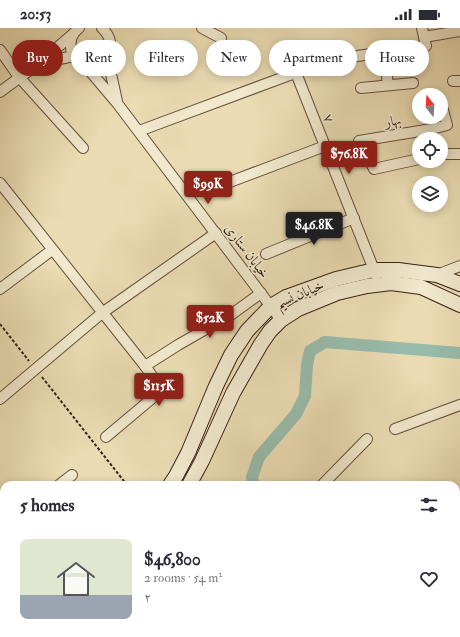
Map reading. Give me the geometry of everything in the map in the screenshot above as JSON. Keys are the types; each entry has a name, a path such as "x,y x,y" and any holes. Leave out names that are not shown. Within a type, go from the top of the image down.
{"main road":[{"name":"خیابان نسیم","path":"172,481 188,453 216,386 231,355 247,331 271,306 286,298 336,279 374,270 398,270 437,275 460,284"},
{"name":"خیابان نسیم","path":"191,481 233,393 270,331 281,320 298,309 337,293 367,286 391,283 421,287 460,305"}],"street":[{"path":"202,28 220,38"},
{"path":"105,29 109,40"},
{"path":"71,51 71,39 76,31"},
{"path":"63,42 76,31"},
{"path":"423,32 460,31"},
{"path":"0,50 19,77 83,148"},
{"name":"خیابان ستاری","path":"94,76 118,103 281,320"},
{"path":"112,76 118,103"},
{"path":"139,131 288,76"},
{"name":"۷","path":"297,76 354,218 374,270 378,285"},
{"path":"387,76 388,85"},
{"path":"0,92 19,77"},
{"path":"361,88 413,83"},
{"name":"بهار","path":"414,132 432,129 446,124"},
{"name":"بهار","path":"412,132 359,141 374,169 412,161"},
{"path":"219,186 325,146"},
{"path":"448,154 460,154"},
{"path":"0,183 145,366 162,390 106,437"},
{"path":"266,254 354,218"},
{"path":"0,399 102,313 216,233"},
{"path":"0,289 52,250"},
{"path":"437,275 460,266"},
{"path":"145,366 232,314 261,293"},
{"path":"395,429 460,405"},
{"path":"326,481 367,439"},
{"path":"64,481 72,474"}],"path":[{"path":"0,324 125,481"}],"waterway":[{"path":"252,481 252,477 259,457 296,414 305,396 307,365 310,351 325,342 460,353"}]}
